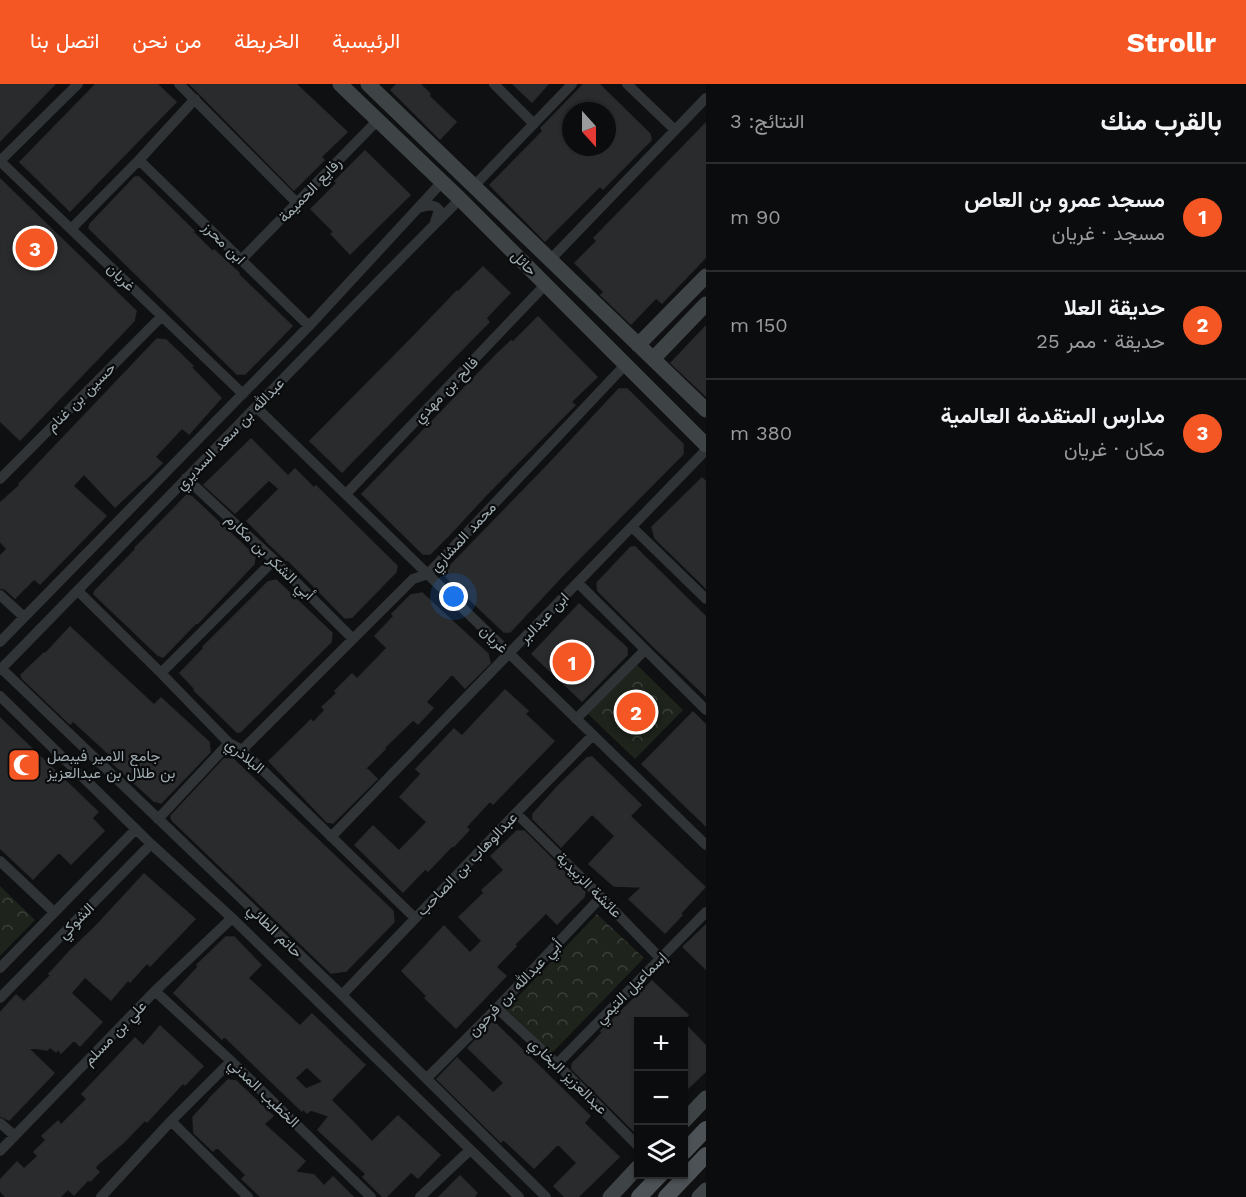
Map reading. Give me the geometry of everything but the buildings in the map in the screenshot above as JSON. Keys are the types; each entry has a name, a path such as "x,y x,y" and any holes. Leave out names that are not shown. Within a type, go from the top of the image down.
{"main road":[{"path":"688,1148 706,1129"},
{"path":"666,1197 706,1155"},
{"path":"639,1197 656,1179"}],"street":[{"path":"0,161 78,84"},
{"path":"179,84 297,202"},
{"name":"حائل","path":"340,84 460,199 706,445"},
{"name":"حائل","path":"368,84 706,410"},
{"path":"494,84 534,123"},
{"path":"474,186 572,84"},
{"path":"627,84 675,130"},
{"path":"550,260 706,98"},
{"path":"71,229 195,99"},
{"name":"رفايع الحميمة","path":"241,260 378,120"},
{"name":"ابن محرز","path":"139,160 309,326"},
{"name":"غريان","path":"0,161 243,394"},
{"name":"عبدالله بن سعد السديري","path":"0,642 309,326 442,182"},
{"name":"عبدالله بن سعد السديري","path":"1,669 460,199"},
{"path":"418,208 433,205 439,210 434,225"},
{"path":"638,345 706,276"},
{"name":"فالح بن مهدي","path":"346,494 545,285"},
{"path":"652,359 706,304"},
{"path":"583,321 598,307"},
{"name":"حسين بن غنام","path":"0,479 162,316"},
{"path":"659,324 654,338 657,342 662,344 674,337"},
{"name":"محمد المشاري","path":"242,750 413,579 428,574 626,364"},
{"name":"غريان","path":"256,407 706,845"},
{"name":"ابن عبدالبر","path":"332,837 706,450"},
{"name":"أبي الشكر بن مكارم","path":"186,478 274,560 352,638"},
{"path":"632,527 706,599"},
{"path":"161,673 274,560"},
{"path":"578,583 706,710"},
{"name":"البلاذري","path":"78,591 229,743 242,750 415,918"},
{"path":"0,595 24,617"},
{"path":"576,719 645,650"},
{"name":"حاتم الطائي","path":"1,669 342,995 546,1197"},
{"path":"3,699 7,689 14,685 19,686"},
{"name":"حاتم الطائي","path":"3,699 519,1197"},
{"name":"عبدالوهاب بن الصاحب","path":"342,995 593,735"},
{"path":"158,819 229,743"},
{"name":"عائشة الزبيدية","path":"516,813 602,897 660,958"},
{"name":"الشوكي","path":"0,968 136,829"},
{"path":"120,845 129,844 135,847 136,859"},
{"name":"الشوكي","path":"0,998 151,844"},
{"path":"0,861 54,912"},
{"name":"أبي عبدالله بن فرحون","path":"427,1078 602,897"},
{"name":"إسماعيل التيمي","path":"557,1064 706,912"},
{"name":"علي بن مسلم","path":"0,1151 156,991 232,918"},
{"name":"الخطيب المدني","path":"156,991 371,1197"},
{"name":"عبدالعزيز البخاري","path":"497,1008 634,1141"},
{"path":"107,1195 171,1121 231,1061"},
{"path":"688,1117 706,1098"},
{"path":"171,1121 248,1197"},
{"path":"0,1123 15,1136"},
{"path":"420,1197 470,1150"},
{"path":"610,1197 634,1172"},
{"path":"699,1197 706,1190"}],"green space":[{"path":"637,665 683,710 635,759 588,714"},
{"path":"0,886 35,920 0,956"},
{"path":"597,914 644,958 552,1053 506,1009"}],"place":[{"name":"مدارس المتقدمة العالمية","path":"35,248"},
{"name":"مسجد عمرو بن العاص","path":"572,662"},
{"name":"حديقة العلا","path":"636,712"},
{"name":"جامع الامير فيبصل بن طلال بن عبدالعزيز","path":"24,765"}]}
